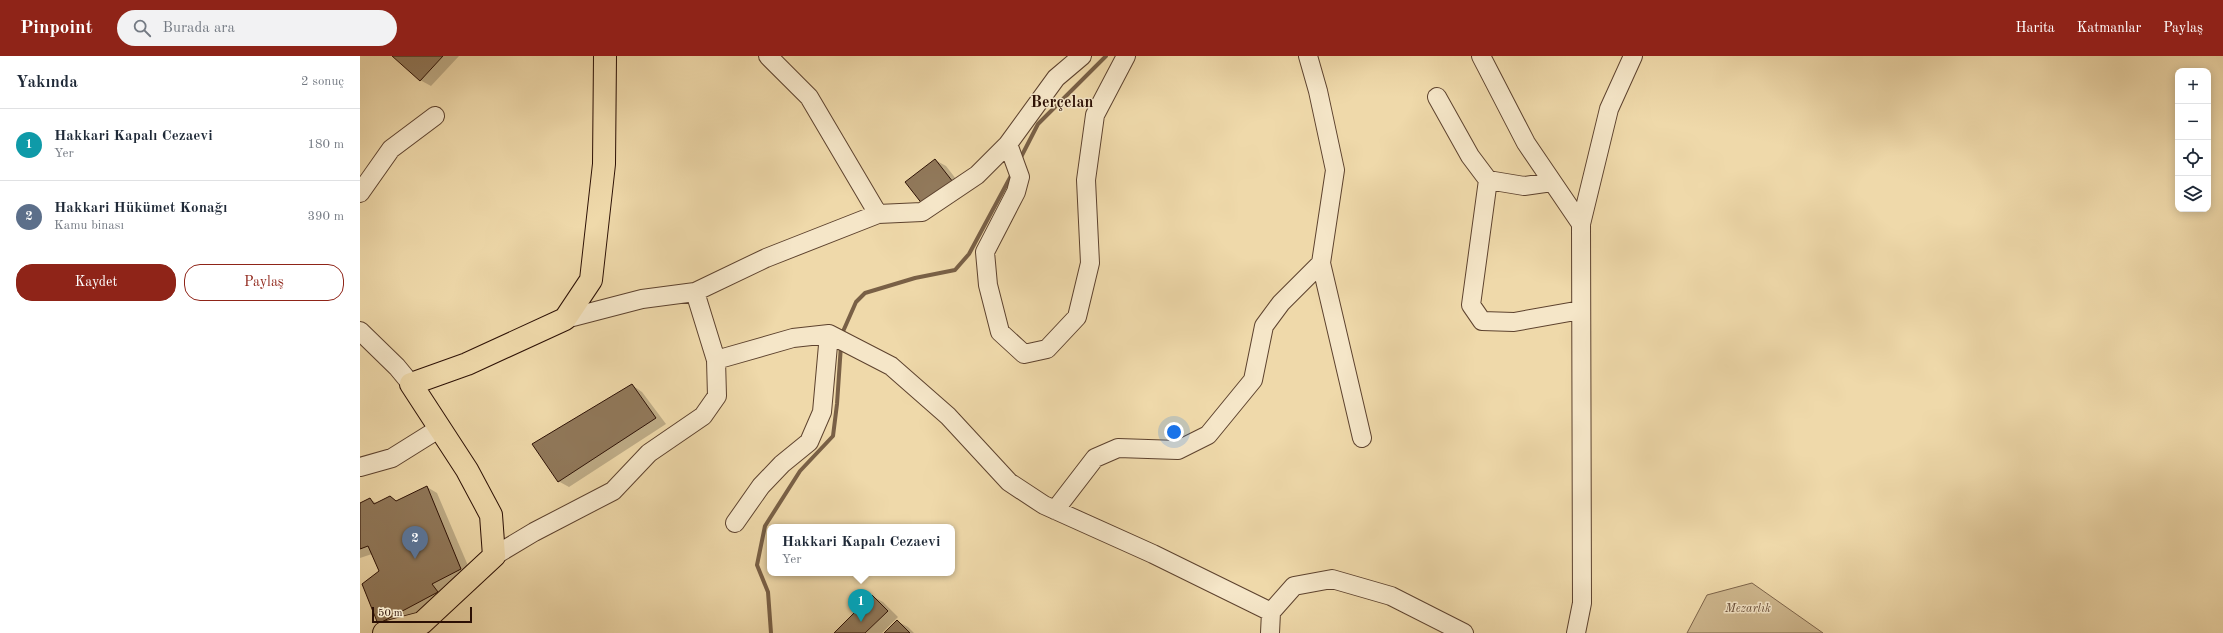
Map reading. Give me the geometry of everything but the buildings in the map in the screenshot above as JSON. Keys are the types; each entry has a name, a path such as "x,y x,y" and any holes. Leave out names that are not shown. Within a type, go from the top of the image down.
{"main road":[{"path":"384,633 422,623 494,556 490,515 467,470 411,384 466,364 565,319 591,280 604,164 605,56"}],"street":[{"path":"768,56 809,97 878,214"},
{"path":"565,319 642,299 695,292 766,258 878,214 922,212 977,175 1008,144 1056,78 1082,56"},
{"path":"1008,144 1020,177 1016,192 985,252 988,285 1000,332 1024,354 1047,349 1077,318 1090,263 1086,180 1095,115 1126,56"},
{"path":"1308,56 1318,91 1335,170 1321,263 1362,438"},
{"path":"1481,56 1526,143 1581,224"},
{"path":"1576,633 1582,603 1581,224 1609,109 1634,56"},
{"path":"1437,97 1470,156 1488,180 1524,186 1552,182"},
{"path":"360,193 391,149 435,116"},
{"path":"1488,180 1471,305 1482,321 1514,322 1581,310"},
{"path":"1055,510 1095,458 1118,448 1178,450 1208,435 1253,380 1264,326 1281,303 1321,263"},
{"path":"494,556 534,532 613,492 649,453 703,416 717,396 716,360 695,292"},
{"path":"360,331 392,362 411,384"},
{"path":"716,360 793,338 829,334 891,366 948,416 1009,482 1055,510 1153,554 1271,612"},
{"path":"735,523 766,481 782,464 809,442 822,412 829,334"},
{"path":"360,467 392,458 440,428"},
{"path":"1270,633 1271,612 1294,586 1332,579 1391,596 1464,633"}],"green space":[{"name":"Mezarlık","path":"1752,583 1823,633 1687,633 1707,595"}],"waterway":[{"path":"1019,161 1038,124 1106,56"},
{"path":"841,336 856,302 865,293 915,278 955,270 969,254 1012,174"},
{"path":"771,633 768,592 757,565 765,526 800,471 833,436 841,345"}],"place":[{"name":"Hakkari Hükümet Konağı","path":"415,559"},
{"name":"Hakkari Kapalı Cezaevi","path":"861,622"}],"district":[{"name":"Berçelan","path":"1062,103"}]}
